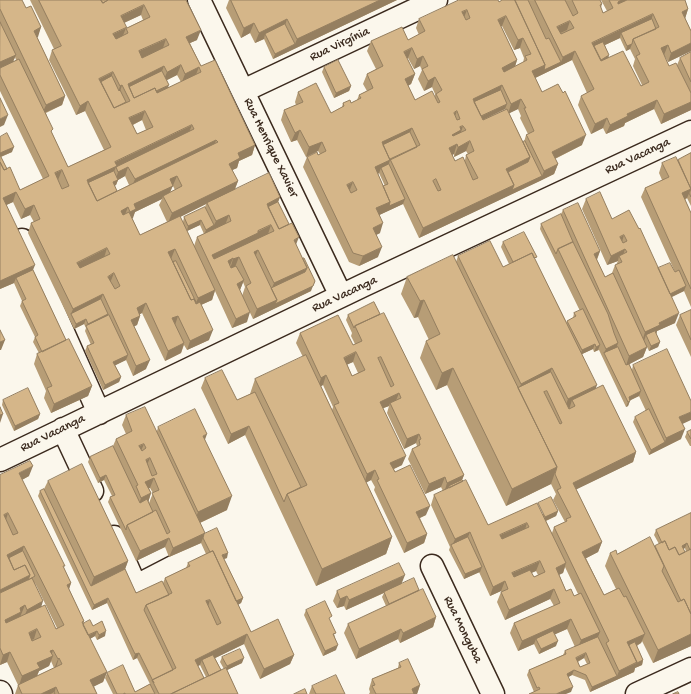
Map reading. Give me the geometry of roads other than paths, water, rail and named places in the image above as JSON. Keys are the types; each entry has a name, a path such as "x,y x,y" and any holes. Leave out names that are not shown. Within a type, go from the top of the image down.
{"street":[{"name":"Rua Henrique Xavier","path":"199,0 341,296"},
{"name":"Rua Virgínia","path":"243,91 436,0"},
{"name":"Rua Vacanga","path":"0,460 341,296 691,132"},
{"path":"17,228 98,413"},
{"path":"63,429 132,578 136,582 144,582 204,551"},
{"name":"Rua Monguba","path":"432,566 493,694"},
{"path":"637,694 691,669"}]}
